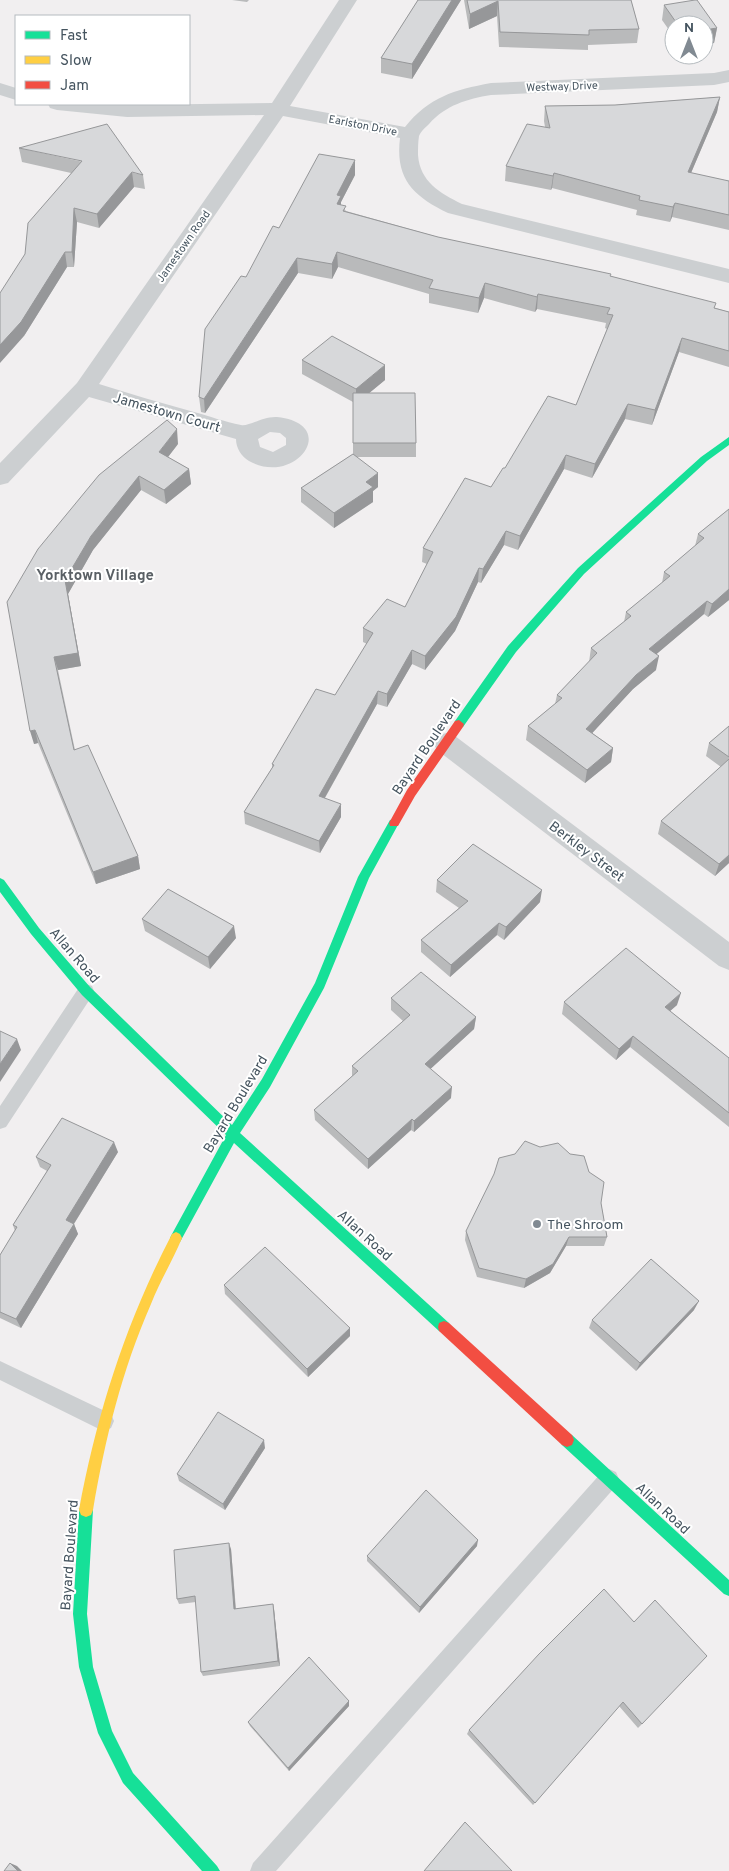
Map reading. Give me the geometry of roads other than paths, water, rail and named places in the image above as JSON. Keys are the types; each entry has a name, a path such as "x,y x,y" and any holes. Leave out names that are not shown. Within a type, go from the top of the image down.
{"street":[{"name":"Jamestown Road","path":"0,476 86,388 278,109 348,0"},
{"name":"Westway Drive","path":"410,134 422,118 440,103 464,94 490,89 714,79 729,76"},
{"path":"0,89 15,94"},
{"name":"Earlston Drive","path":"67,105 127,111 278,109 410,134 407,151 410,171 419,187 433,199 455,209 729,276"},
{"name":"Jamestown Court","path":"86,388 248,436"},
{"name":"Bayard Boulevard","path":"212,1871 128,1778 105,1733 86,1667 80,1614 84,1525 94,1460 113,1388 157,1272 233,1134 266,1083 320,985 364,877 411,793 512,649 581,571 704,459 729,440"},
{"name":"Berkley Street","path":"446,743 729,958"},
{"name":"Allan Road","path":"0,883 35,931 86,992 233,1134 729,1589"}],"lane":[{"path":"0,1121 86,992"},
{"path":"0,1370 104,1420"},
{"path":"261,1871 609,1479"}],"place":[{"name":"The Shroom","path":"537,1224"}],"district":[{"name":"Yorktown Village","path":"95,575"}]}
